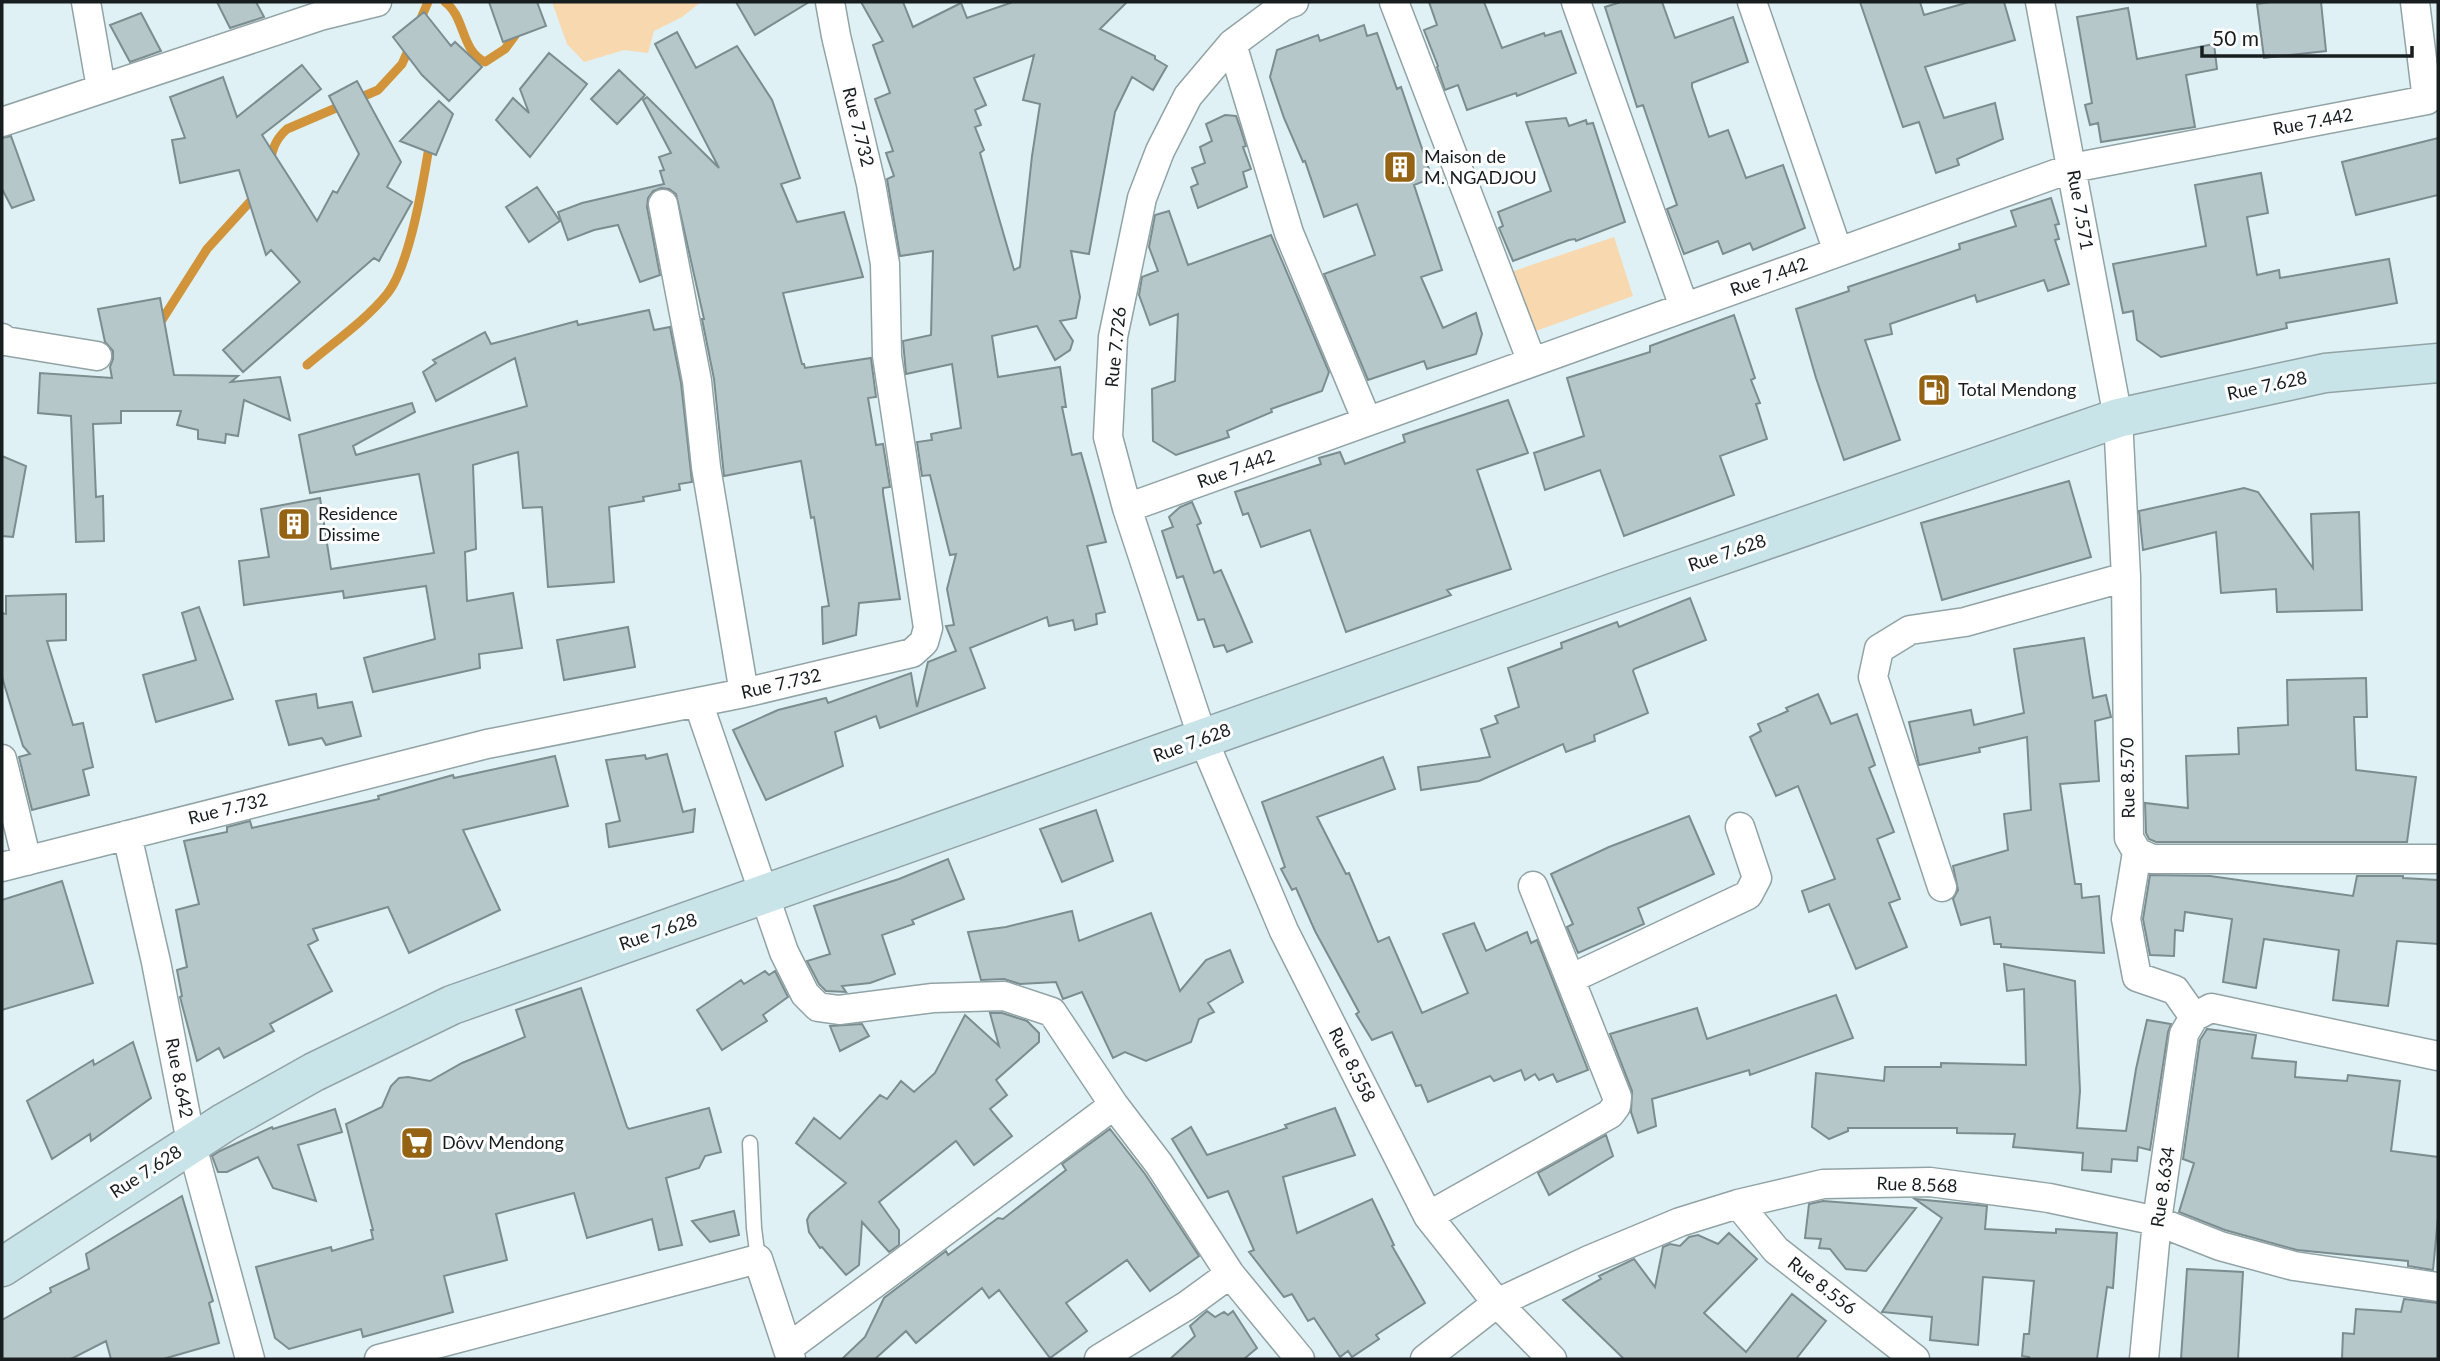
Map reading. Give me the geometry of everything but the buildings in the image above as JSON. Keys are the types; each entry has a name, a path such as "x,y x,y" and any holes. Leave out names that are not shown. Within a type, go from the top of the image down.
{"main road":[{"name":"Rue 7.628","path":"2,1267 191,1142 314,1072 452,1005 1625,589 2119,418 2325,373 2438,363"}],"street":[{"path":"86,2 101,88"},
{"path":"2,122 320,16 377,2"},
{"name":"Rue 7.732","path":"14,864 487,744 744,693 912,653 924,642 928,628 887,356 885,264 871,184 830,2"},
{"name":"Rue 7.726","path":"1203,739 1126,508 1108,437 1113,337 1142,198 1160,151 1188,96 1232,44 1283,6 1294,2"},
{"path":"1394,2 1532,362"},
{"path":"1576,2 1684,307"},
{"path":"1752,2 1838,252"},
{"name":"Rue 7.571","path":"2040,2 2119,418"},
{"name":"Rue 7.442","path":"1126,508 2073,168 2427,100 2415,2"},
{"path":"1232,44 1289,233 1367,421"},
{"path":"663,204 697,381 706,467 744,693"},
{"path":"2,338 5,341 97,356"},
{"name":"Rue 8.570","path":"2119,418 2126,577 2129,838 2137,852 2126,919 2137,977 2175,990 2194,1017"},
{"path":"1942,887 1873,677 1879,649 1910,630 1965,622 2126,577"},
{"path":"698,702 784,951 805,994 818,1007 839,1010 933,998 1004,996 1052,1012 1114,1105 1159,1164 1230,1274 1300,1359"},
{"name":"Rue 8.558","path":"1203,739 1284,931 1428,1216 1497,1303 1552,1359"},
{"path":"2,759 14,864"},
{"path":"1570,979 1748,895 1757,878 1740,827"},
{"name":"Rue 8.642","path":"127,835 156,962 191,1142 250,1359"},
{"path":"2137,852 2152,859 2438,859"},
{"path":"1428,1216 1609,1114 1616,1106 1617,1097 1533,886"},
{"path":"2194,1017 2211,1008 2438,1056"},
{"name":"Rue 8.634","path":"2144,1359 2157,1221 2184,1034 2194,1017"},
{"path":"379,1359 479,1346 758,1259 790,1354 1114,1105"},
{"name":"Rue 8.568","path":"1425,1359 1497,1303 1589,1260 1680,1222 1738,1204 1823,1184 1930,1182 2049,1198 2157,1221 2220,1246 2294,1266 2438,1287"},
{"name":"Rue 8.556","path":"1738,1204 1776,1250 1915,1359"},
{"path":"1099,1359 1186,1306 1230,1274"}],"lane":[{"path":"750,1143 758,1259"}],"shaded area":[{"path":"552,2 701,2 682,17 654,31 648,53 624,50 584,62 567,44"},
{"path":"1614,237 1633,296 1533,332 1508,273"}],"waterway":[{"path":"419,23 428,2"},
{"path":"445,2 456,16 471,50 485,62 505,49 519,30"},
{"path":"270,162 280,136 287,129 378,90 402,64 410,46"},
{"path":"307,365 369,313 395,281 415,221 430,141"},
{"path":"160,323 207,249 257,194"}],"place":[{"name":"Maison de M. NGADJOU","path":"1400,167"},
{"name":"Total Mendong","path":"1934,390"},
{"name":"Residence Dissime","path":"294,524"},
{"name":"Dôvv Mendong","path":"417,1143"}]}
